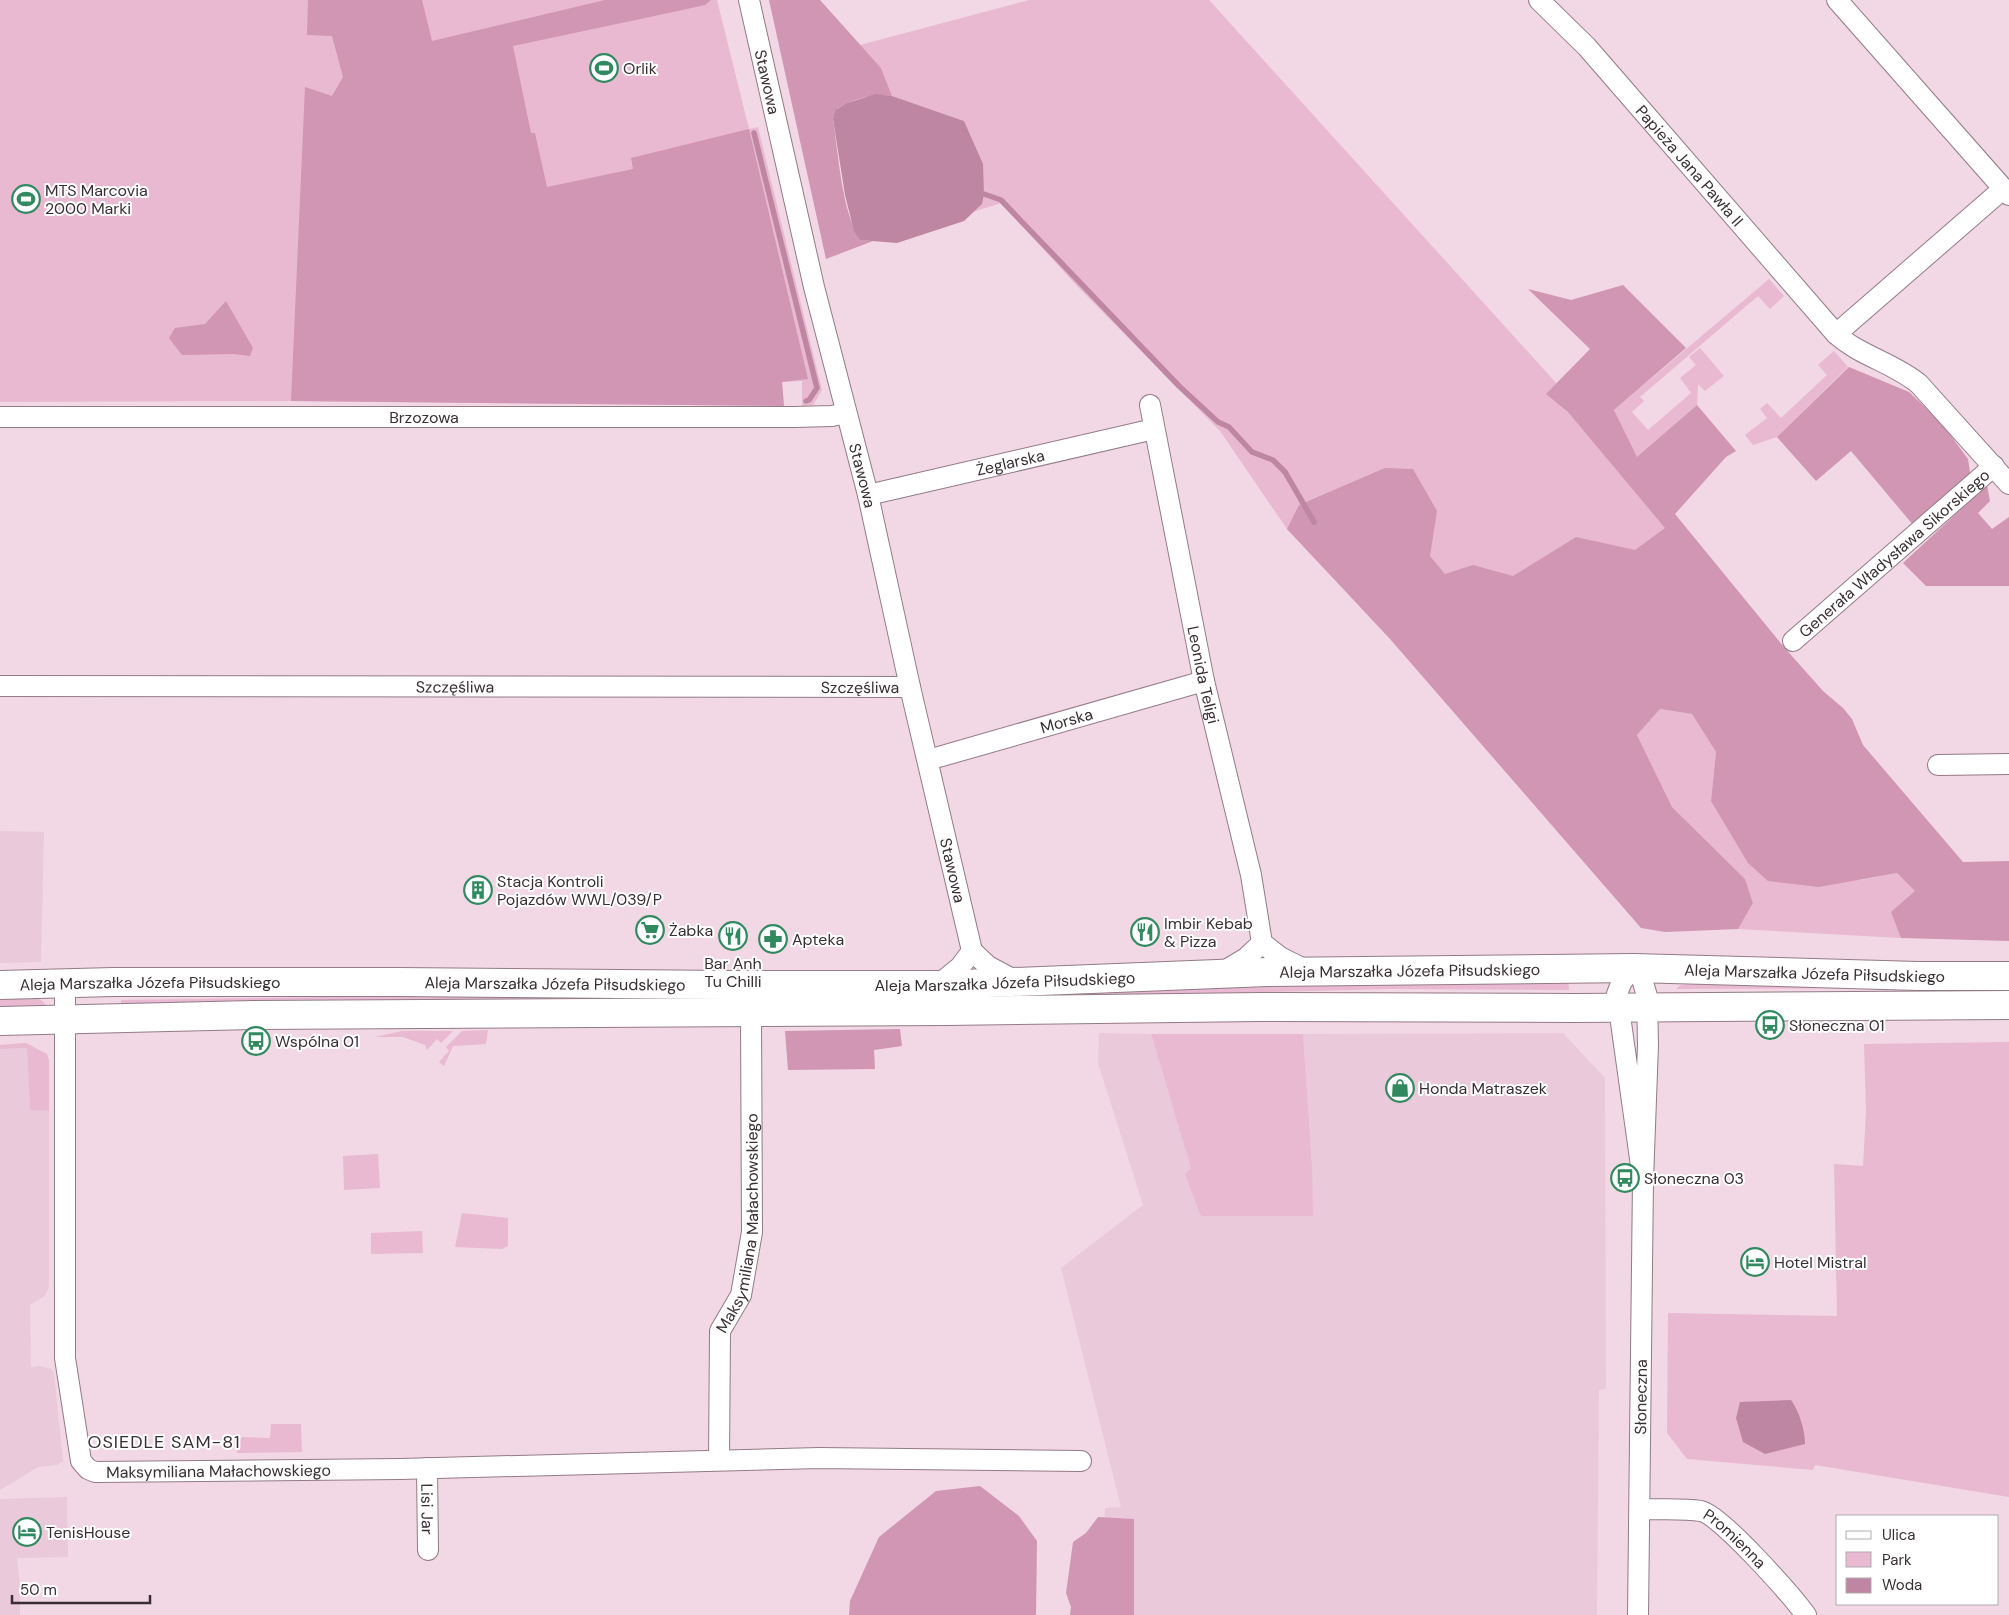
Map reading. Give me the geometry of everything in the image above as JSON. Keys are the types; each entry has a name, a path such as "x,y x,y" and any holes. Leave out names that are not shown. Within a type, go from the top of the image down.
{"main road":[{"name":"Aleja Marszałka Józefa Piłsudskiego","path":"0,985 65,983 399,982 938,985 1220,974 1634,968 1918,976 2009,976"},
{"name":"Aleja Marszałka Józefa Piłsudskiego","path":"0,1021 253,1015 1260,1007 2009,1005"}],"street":[{"name":"Stawowa","path":"749,0 814,288 868,495 910,687 972,950"},
{"name":"Papieża Jana Pawła II","path":"1539,0 1587,47 1836,334 1854,347 1910,377 2009,484"},
{"path":"1836,334 2006,192 1837,0"},
{"name":"Leonida Teligi","path":"1150,405 1204,681 1251,875 1262,943"},
{"name":"Brzozowa","path":"0,417 794,417 832,416 846,413"},
{"name":"Żeglarska","path":"868,495 1154,429"},
{"name":"Generała Władysława Sikorskiego","path":"1793,641 1994,466"},
{"name":"Morska","path":"928,760 1204,681"},
{"name":"Szczęśliwa","path":"0,686 910,687"},
{"path":"1938,765 2009,764"},
{"path":"1220,974 1246,958 1262,943 1280,957 1310,972"},
{"path":"938,985 960,967 972,950 988,966 1019,983"},
{"name":"Słoneczna","path":"1638,1615 1643,1180 1648,1045 1647,1006 1644,986 1634,968 1618,987 1618,1007 1643,1180"},
{"name":"Maksymiliana Małachowskiego","path":"65,983 65,1358 81,1461 88,1470 95,1472 427,1468 818,1458 1081,1460"},
{"name":"Maksymiliana Małachowskiego","path":"719,1460 720,1331 741,1294 752,1232 751,1012"},
{"name":"Lisi Jar","path":"427,1468 428,1550"},
{"name":"Promienna","path":"1640,1509 1702,1511 1714,1517 1766,1568 1806,1615"}],"shaded area":[{"path":"308,0 422,0 432,41 605,0 711,0 705,5 513,46 531,133 535,133 547,187 633,169 631,158 749,129 808,379 782,382 784,406 291,401 305,87 332,96 343,77 332,36 307,35"},
{"path":"769,0 820,0 881,68 892,96 862,98 835,110 833,120 842,182 849,213 860,240 873,241 826,259"},
{"path":"1623,285 1686,348 1614,410 1637,457 1697,405 1736,451 1726,457 1675,514 1783,646 1823,691 1843,708 1852,719 1863,745 1963,862 2009,861 2009,941 1901,938 1891,912 1915,891 1897,873 1819,887 1768,881 1748,863 1711,801 1716,752 1692,714 1660,709 1637,735 1672,807 1745,879 1753,903 1738,929 1665,932 1641,928 1390,639 1287,529 1299,505 1385,468 1413,469 1437,511 1430,556 1445,574 1473,565 1513,576 1576,537 1635,550 1665,528 1568,412 1546,394 1590,349 1528,289 1571,300"},
{"path":"226,301 253,348 250,356 233,354 182,355 169,338 175,328 205,324"},
{"path":"1849,367 1909,392 1940,421 1968,459 1970,472 1966,482 1914,526 1851,451 1816,481 1777,437"},
{"path":"1987,485 1990,501 1978,513 1992,529 2009,517 2009,586 1926,586 1903,563"},
{"path":"0,831 44,832 41,962 0,963"},
{"path":"900,1029 902,1046 874,1050 875,1069 788,1070 785,1031"},
{"path":"1099,1033 1151,1034 1191,1168 1312,1216 1312,1165 1303,1034 1563,1033 1605,1078 1606,1389 1599,1390 1597,1615 1101,1615 1105,1508 1121,1507 1061,1268 1143,1205 1098,1063"},
{"path":"27,1048 30,1110 49,1111 49,1286 45,1296 30,1305 31,1367 40,1366 51,1369 54,1373 63,1461 57,1465 38,1467 0,1490 0,1049"},
{"path":"980,1486 1019,1516 1037,1541 1036,1615 849,1615 850,1601 879,1537 936,1491"},
{"path":"67,1497 68,1557 17,1558 20,1615 0,1615 0,1499"},
{"path":"1098,1517 1134,1519 1134,1615 1070,1615 1071,1607 1066,1593 1073,1542 1086,1533"}],"green space":[{"path":"0,0 717,0 749,129 758,127 822,390 813,405 802,407 802,381 782,382 784,406 291,401 0,402"},
{"path":"1029,0 1209,0 1568,396 1677,530 1681,557 1535,600 1315,559 1287,529 1220,431 1077,286 1001,203 973,212 982,204 964,121 892,96 881,68 860,45"},
{"path":"1769,279 1784,296 1770,309 1758,296 1640,397 1644,401 1632,412 1648,430 1691,393 1680,378 1696,365 1689,357 1700,348 1724,376 1705,391 1698,384 1697,405 1637,458 1614,410"},
{"path":"1834,351 1848,367 1777,437 1753,445 1745,435 1767,418 1760,409 1767,403 1781,418 1827,375 1818,365"},
{"path":"1660,709 1692,714 1716,752 1711,801 1861,880 1897,873 1916,891 1892,912 1901,938 1738,929 1753,903 1745,879 1672,807 1637,735"},
{"path":"1568,978 1569,990 1389,989 1146,995 974,1002 121,1005 121,1000 326,997 456,991"},
{"path":"1715,983 1871,988 1676,989 1681,985"},
{"path":"0,995 33,997 44,1002 47,1007 0,1012"},
{"path":"488,1030 486,1044 453,1046 444,1066 439,1062 449,1051 446,1047 462,1031"},
{"path":"402,1031 453,1031 441,1043 437,1039 427,1050 425,1045 403,1037 375,1037"},
{"path":"1151,1034 1303,1034 1312,1165 1313,1216 1201,1216 1185,1174 1191,1168"},
{"path":"2009,1042 2009,1497 1815,1465 1813,1470 1687,1459 1667,1433 1668,1313 1837,1316 1834,1164 1863,1166 1866,1112 1864,1044"},
{"path":"26,1043 47,1054 49,1060 49,1111 30,1110 27,1048 0,1049 0,1045"},
{"path":"378,1154 380,1188 344,1190 343,1156"},
{"path":"462,1213 508,1218 508,1246 502,1249 455,1247"},
{"path":"422,1231 423,1253 371,1254 371,1233"},
{"path":"271,1424 301,1424 302,1452 237,1453 237,1444 242,1437 270,1438"}],"water":[{"path":"876,94 892,96 964,121 983,164 984,194 982,204 964,221 897,243 860,240 854,231 845,195 833,119 835,110 847,103"},
{"path":"1791,1400 1801,1421 1805,1444 1765,1454 1743,1442 1736,1418 1740,1402"}],"waterway":[{"path":"754,133 817,388 809,400 806,401"},
{"path":"984,194 1001,200 1179,386 1218,422 1229,427 1252,452 1273,460 1285,472 1314,522"}],"place":[{"name":"Orlik","path":"604,68"},
{"name":"MTS Marcovia 2000 Marki","path":"26,199"},
{"name":"Stacja Kontroli Pojazdów WWL/039/P","path":"478,890"},
{"name":"Żabka","path":"650,930"},
{"name":"Imbir Kebab & Pizza","path":"1145,932"},
{"name":"Bar Anh Tu Chilli","path":"733,936"},
{"name":"Apteka","path":"773,939"},
{"name":"Słoneczna 01","path":"1770,1025"},
{"name":"Wspólna 01","path":"256,1041"},
{"name":"Honda Matraszek","path":"1400,1088"},
{"name":"Słoneczna 03","path":"1625,1178"},
{"name":"Hotel Mistral","path":"1755,1262"},
{"name":"TenisHouse","path":"27,1532"}],"district":[{"name":"OSIEDLE SAM-81","path":"164,1442"}]}
